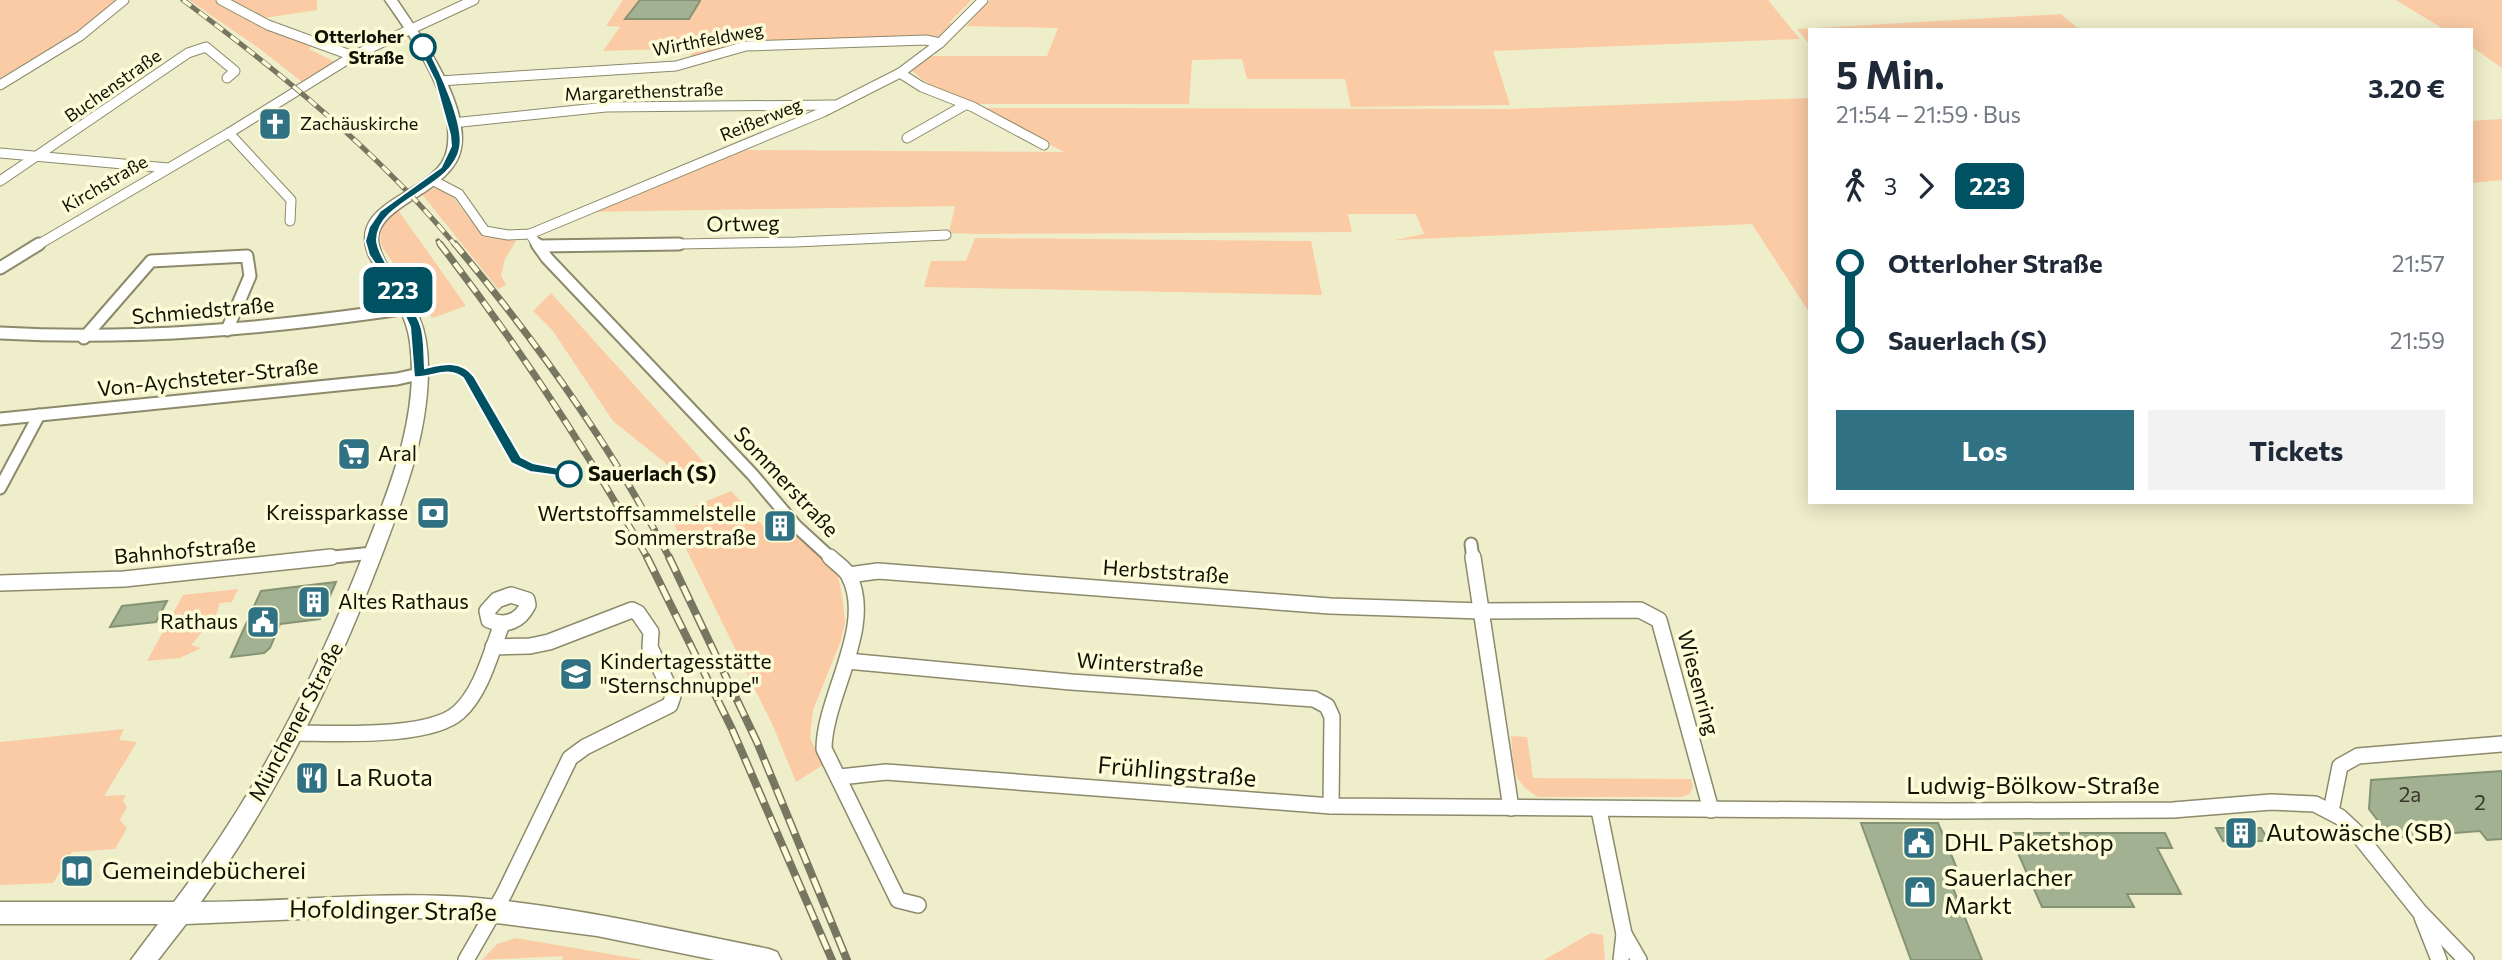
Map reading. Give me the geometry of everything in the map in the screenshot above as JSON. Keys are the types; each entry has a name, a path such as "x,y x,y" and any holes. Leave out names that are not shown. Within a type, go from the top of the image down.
{"main road":[{"name":"Münchener Straße","path":"143,960 223,853 295,733 340,638 373,553 398,484 415,421 419,374 416,327 408,308 375,255 371,241 374,227 384,214 432,180 452,158 456,146 452,122 428,54 391,0"},
{"name":"Hofoldinger Straße","path":"0,913 180,913 350,906 466,908 597,925 769,960"}],"street":[{"path":"0,85 106,18 124,0"},
{"path":"221,0 268,25 353,56"},
{"path":"410,30 474,0"},
{"name":"Reißerweg","path":"530,234 838,105 900,73 940,43 984,0"},
{"name":"Kirchstraße","path":"0,268 229,133 353,56 410,30"},
{"name":"Wirthfeldweg","path":"439,81 676,66 747,46 915,40 940,43"},
{"name":"Buchenstraße","path":"0,181 188,53 206,47 235,71 227,78"},
{"path":"900,73 922,87 965,105 1044,145"},
{"name":"Margarethenstraße","path":"452,122 606,107 838,105"},
{"path":"907,138 965,105"},
{"path":"229,133 291,200 290,221"},
{"path":"0,153 168,168"},
{"path":"432,180 446,184 463,196 485,232 530,234"},
{"name":"Sommerstraße","path":"530,234 547,258 752,474 796,526 849,575"},
{"name":"Ortweg","path":"540,246 796,242 946,235"},
{"path":"84,338 151,261 247,256 250,276 227,330"},
{"name":"Schmiedstraße","path":"0,333 84,338 227,330 408,308"},
{"name":"Von-Aychsteter-Straße","path":"0,419 397,379 419,374"},
{"path":"0,488 39,415"},
{"path":"1471,544 1511,808 1599,810 1624,934 1621,960"},
{"name":"Bahnhofstraße","path":"0,583 124,579 373,553"},
{"name":"Herbststraße","path":"849,575 878,571 1158,595 1480,611"},
{"path":"849,575 856,614 847,661 824,729 824,750 840,777 898,900 918,905"},
{"path":"466,960 495,911 570,758 584,747 670,705 674,692 650,647 651,632 638,613 632,610 549,642 530,646 492,647"},
{"name":"Wiesenring","path":"1480,611 1640,610 1659,620 1711,810"},
{"path":"295,733 401,729 443,723 464,706 502,624"},
{"name":"Winterstraße","path":"847,661 1071,682 1320,700 1330,710 1332,717 1331,806"},
{"path":"2331,811 2340,766 2358,756 2502,744"},
{"name":"Frühlingstraße","path":"840,777 886,772 1331,806 1511,808"},
{"name":"Ludwig-Bölkow-Straße","path":"1599,810 2141,810 2205,809 2271,802 2315,804 2331,811 2354,831 2419,911 2466,960"},
{"name":"Ludwig-Bölkow-Straße","path":"2419,911 2439,960"},
{"path":"1624,934 1639,960"}],"shaded area":[{"path":"0,0 121,0 76,36 0,83"},
{"path":"189,0 216,0 287,36 314,45 309,49 335,62 302,82"},
{"path":"227,0 317,0 317,10 264,18"},
{"path":"623,0 972,0 949,23 956,24 939,37 782,40 735,45 690,58 693,48 603,51 620,27 606,26"},
{"path":"990,0 1768,0 1800,39 1493,51 1510,105 1351,107 1345,79 1247,79 1242,59 1192,60 1189,104 973,104 928,84 911,70 931,56 1047,56 1058,28 966,26"},
{"path":"2396,0 2502,0 2502,68 2473,47 2473,28 2442,28"},
{"path":"2061,14 2078,28 1815,28"},
{"path":"1808,28 1808,43 1797,29"},
{"path":"1808,98 1808,310 1752,224 1395,240 1424,234 1416,214 1348,214 1352,232 976,234 949,233 955,206 587,212 742,150 1064,152 981,108 1508,109"},
{"path":"2502,119 2502,180 2473,183 2473,121"},
{"path":"435,188 449,192 484,237 516,241 505,259 501,275 506,285 498,289 421,193"},
{"path":"398,210 466,306 432,318 381,244 383,228"},
{"path":"975,238 1311,241 1322,295 924,287 931,261 966,261"},
{"path":"551,293 710,469 684,478 613,421 553,331 533,311"},
{"path":"731,491 768,531 776,532 789,526 838,575 845,623 840,643 813,710 810,738 823,765 796,782 773,726 670,516"},
{"path":"238,589 232,602 220,603 215,617 191,645 201,648 180,658 147,661 183,595"},
{"path":"124,729 119,740 137,742 104,796 126,795 123,801 127,807 120,820 127,828 115,849 72,852 53,883 0,885 0,742"},
{"path":"1511,736 1527,737 1533,778 1691,779 1693,787 1690,794 1682,797 1538,797 1522,785 1518,778 1513,764"},
{"path":"1591,933 1603,935 1605,960 1544,960"},
{"path":"516,938 644,960 562,960 563,956 482,960 497,944"}],"building":[{"path":"640,0 700,1 689,19 625,19"},
{"name":"Rathaus","path":"336,582 320,619 280,624 270,648 264,653 231,657 261,591"},
{"path":"167,601 156,622 110,627 122,606"},
{"path":"2502,771 2502,839 2487,840 2480,831 2391,838 2369,809 2371,780"},
{"name":"Sauerlacher Markt","path":"1861,823 1938,823 1961,878 1953,888 1982,960 1911,960"},
{"name":"Autowäsche (SB)","path":"2216,828 2261,828 2269,841 2223,841"},
{"path":"2009,833 2165,833 2172,848 2157,848 2181,894 2127,894 2134,907 2042,907"}],"railway":[{"path":"183,0 327,115 394,178 456,246"},
{"path":"438,241 441,246"},
{"path":"440,244 550,397 648,559"},
{"path":"455,244 544,357 598,435 670,558"},
{"path":"670,558 757,742 847,960"},
{"path":"648,559 732,729 832,960"}],"bus line":[{"name":"223","path":"423,47 439,81 456,146 444,169 425,186 394,205 374,227 371,241 375,255 400,292 416,327 419,374 450,366 462,371 468,376 516,460 530,467 569,474"}],"place":[{"name":"Otterloher Straße","path":"423,47"},
{"name":"Zachäuskirche","path":"275,124"},
{"name":"Aral","path":"354,454"},
{"name":"Sauerlach (S)","path":"569,474"},
{"name":"Kreissparkasse","path":"433,513"},
{"name":"Wertstoffsammelstelle Sommerstraße","path":"780,526"},
{"name":"Altes Rathaus","path":"314,602"},
{"name":"Rathaus","path":"263,622"},
{"name":"Kindertagesstätte \"Sternschnuppe\"","path":"576,674"},
{"name":"La Ruota","path":"312,778"},
{"name":"Autowäsche (SB)","path":"2241,833"},
{"name":"DHL Paketshop","path":"1919,843"},
{"name":"Gemeindebücherei","path":"77,871"},
{"name":"Sauerlacher Markt","path":"1920,892"}]}
